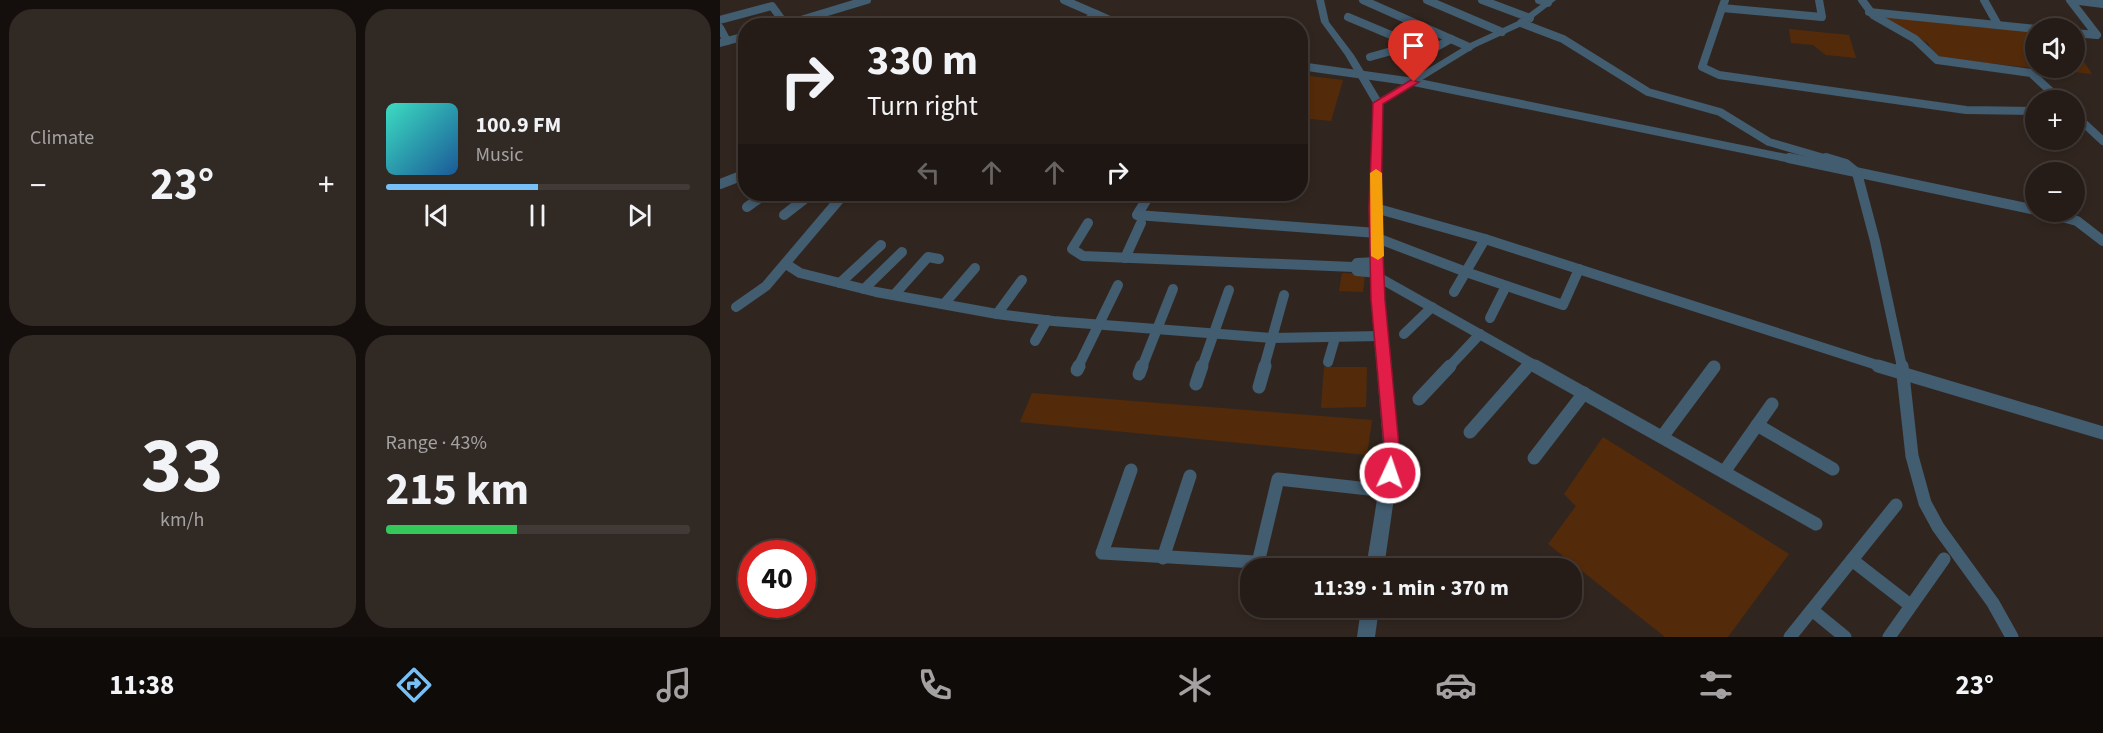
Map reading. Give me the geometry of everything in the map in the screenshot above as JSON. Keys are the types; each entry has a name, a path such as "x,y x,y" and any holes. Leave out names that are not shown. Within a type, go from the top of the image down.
{"street":[{"path":"807,18 867,0"},
{"path":"1064,0 1105,18"},
{"path":"1320,0 1325,22 1378,103 1375,208 1381,336 1392,456 1377,558"},
{"path":"1363,0 1469,47"},
{"path":"1427,0 1502,32"},
{"path":"1482,0 1563,39 1648,92 1720,112 1769,142 1846,164 1857,173 1875,241 1898,354 1905,374 1912,456 1925,503 1938,527 1993,603 2012,637"},
{"path":"1819,0 1822,16 1723,4 1702,67 1719,75 1966,110 2025,111"},
{"path":"1862,0 1869,12 1889,27 1913,38 1933,58 1941,62 2031,74 2049,90"},
{"path":"1984,0 1998,25"},
{"path":"2071,0 2103,4"},
{"path":"2071,0 2100,38"},
{"path":"1378,103 1469,47 1525,20 1546,1"},
{"path":"720,21 772,6 779,18"},
{"path":"1869,12 2025,28"},
{"path":"1090,18 1096,14"},
{"path":"1348,17 1429,51 1451,39"},
{"path":"720,28 724,42"},
{"path":"2085,35 2100,38"},
{"path":"1370,57 1413,45"},
{"path":"1308,67 1414,82 2025,208"},
{"path":"2085,124 2103,141"},
{"path":"720,184 738,177"},
{"path":"747,207 755,201"},
{"path":"784,215 802,201"},
{"path":"736,307 766,286 838,201"},
{"path":"1145,201 1137,215 1377,236 1466,272 1563,305 1579,269"},
{"path":"1375,208 1485,239 1905,374 2103,433"},
{"path":"2079,222 2103,241"},
{"path":"1088,223 1072,249 1076,253 1125,258 1354,267 1357,263 1378,270 1432,307 1816,524"},
{"path":"1125,258 1141,223"},
{"path":"1454,291 1485,239"},
{"path":"840,283 882,245"},
{"path":"864,289 902,252"},
{"path":"894,295 928,257 939,259"},
{"path":"786,264 800,273 864,289 998,314 1047,320 1272,338 1381,336"},
{"path":"944,304 975,268"},
{"path":"998,314 1022,280"},
{"path":"1077,370 1118,285"},
{"path":"1490,318 1506,286"},
{"path":"1139,374 1173,289"},
{"path":"1196,384 1228,290"},
{"path":"1259,387 1284,295"},
{"path":"1404,334 1432,307"},
{"path":"1035,341 1047,320"},
{"path":"1419,399 1480,334"},
{"path":"1328,362 1335,338"},
{"path":"1470,432 1530,363"},
{"path":"1662,437 1714,367"},
{"path":"1534,458 1584,393"},
{"path":"1724,472 1772,404"},
{"path":"1757,425 1833,469"},
{"path":"1131,470 1102,553 1240,562"},
{"path":"1163,558 1190,476"},
{"path":"1259,558 1278,479 1387,490"},
{"path":"1790,637 1896,505"},
{"path":"1889,637 1944,559"},
{"path":"1852,560 1910,606"},
{"path":"1812,610 1845,637"},
{"path":"1366,637 1369,618"}],"shaded area":[{"path":"1884,17 2025,30 2025,67 1940,58 1931,50 1928,43 1883,20"},
{"path":"1789,29 1849,35 1856,58 1826,55 1813,45 1791,43"},
{"path":"2085,63 2092,74 2085,73"},
{"path":"1308,76 1343,80 1331,121 1308,119"},
{"path":"1342,273 1365,274 1363,292 1339,291"},
{"path":"1324,367 1367,367 1366,407 1321,408"},
{"path":"1032,393 1372,420 1367,455 1020,422"},
{"path":"1603,437 1789,554 1728,637 1665,637 1582,571 1582,558 1566,558 1548,544 1576,506 1564,494"}],"slow traffic":[{"path":"1376,173 1375,208 1378,256"}],"route":[{"path":"1390,473 1392,456 1378,300 1375,208 1378,103 1414,82"}]}
